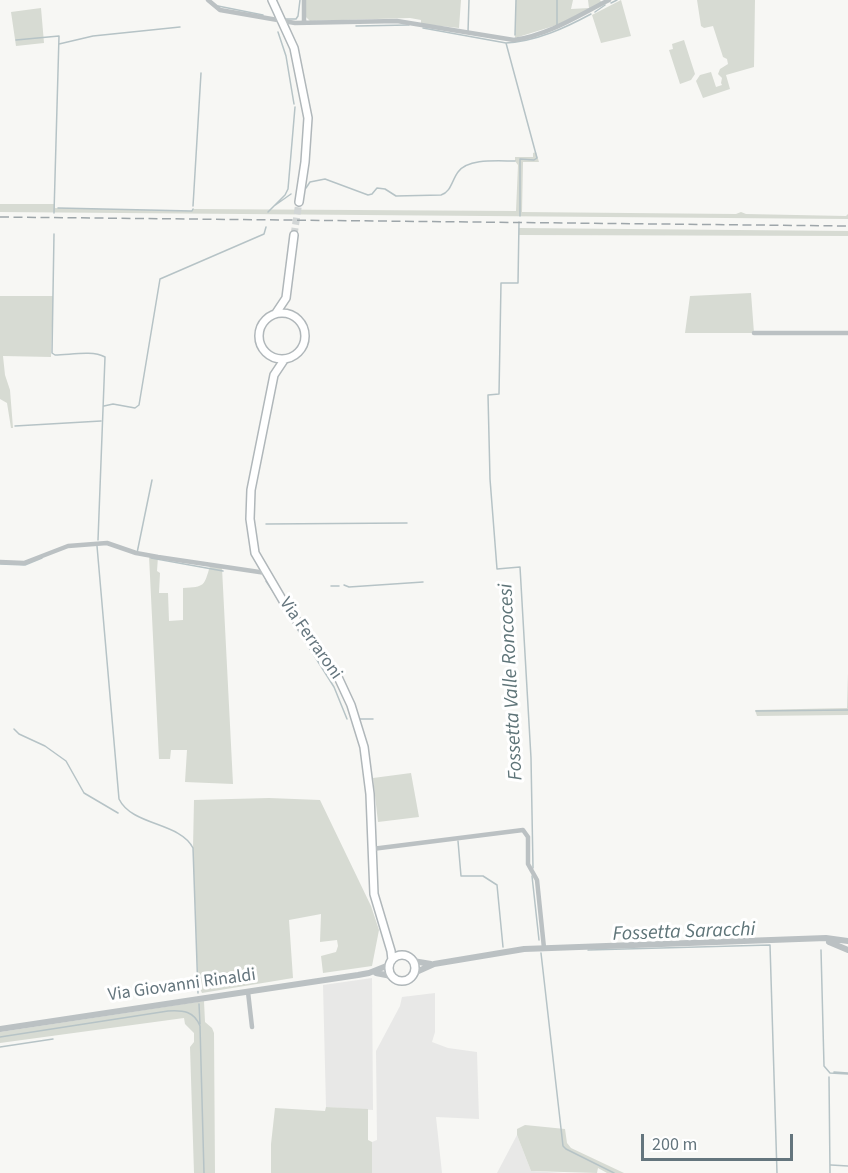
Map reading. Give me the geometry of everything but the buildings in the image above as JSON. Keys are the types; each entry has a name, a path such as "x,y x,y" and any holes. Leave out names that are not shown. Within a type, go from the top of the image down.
{"main road":[{"path":"272,0 294,48 308,118 299,202"},
{"path":"276,314 286,298 294,236"},
{"path":"286,298 293,315"},
{"path":"276,314 293,315 300,320 304,328 305,341 302,349 296,355 284,360 268,355 260,345 259,332 265,320 276,314"},
{"name":"Via Ferraroni","path":"268,355 273,364 274,375 255,467 250,506 255,553 298,623 338,677 347,695 364,747 374,894 388,941 390,962"},
{"name":"Via Ferraroni","path":"274,375 284,360"},
{"path":"388,941 395,949 404,955 413,961 414,973 411,978 404,981 395,980 391,976 390,962 397,955 404,955"}],"street":[{"path":"208,0 220,10 282,21 397,21 514,40 561,25 609,0"},
{"path":"303,0 304,22"},
{"path":"754,333 848,333"},
{"path":"0,562 27,563 64,547 109,543 136,553 266,573"},
{"path":"372,849 522,830 526,832 528,837 527,861 536,877 544,948"},
{"path":"820,939 848,950"},
{"path":"414,973 434,964 516,950 820,939 848,941"},
{"path":"413,961 434,964"},
{"name":"Via Giovanni Rinaldi","path":"369,973 390,962"},
{"name":"Via Giovanni Rinaldi","path":"0,1029 369,973 391,976"},
{"path":"248,992 252,1027"}],"shaded area":[{"path":"305,0 461,0 459,28 421,24 421,20 410,18 310,21 305,16"},
{"path":"516,0 573,0 571,9 589,8 588,0 600,0 602,3 557,25 515,38"},
{"path":"621,0 631,36 601,43 592,15"},
{"path":"697,0 755,0 754,67 726,75 730,89 703,98 696,81 700,75 711,72 716,87 722,85 722,78 718,74 720,69 728,64 727,59 723,57 713,26 704,28 701,26"},
{"path":"41,8 44,43 16,46 11,12"},
{"path":"684,40 695,74 691,80 680,84 669,50 673,49 672,44"},
{"path":"536,152 539,162 523,162 522,212 736,214 741,212 746,214 846,216 848,214 848,219 0,212 0,204 54,204 55,208 191,211 193,209 516,211 518,165 515,157 533,157 533,153"},
{"path":"519,228 848,231 848,236 519,235"},
{"path":"751,293 754,333 685,333 690,296"},
{"path":"0,296 53,296 51,357 3,356 5,375 10,390 13,428 11,428 7,403 0,399"},
{"path":"149,556 158,557 159,593 168,593 169,621 183,620 183,588 200,586 205,581 210,566 222,568 233,784 185,782 187,750 171,750 170,759 159,759"},
{"path":"848,673 848,715 757,716 755,710 847,708"},
{"path":"411,773 419,817 378,822 373,778"},
{"path":"269,798 320,800 371,906 379,930 372,966 323,973 321,956 336,952 338,946 337,940 320,942 321,914 289,920 293,978 202,993 198,985 193,848 194,800"},
{"path":"372,978 373,1110 326,1107 323,985"},
{"path":"435,993 435,1032 432,1042 448,1048 477,1052 479,1119 436,1117 442,1173 372,1173 372,1142 377,1140 376,1051 400,1006 402,997"},
{"path":"204,1001 205,1022 214,1033 215,1173 194,1173 190,1047 194,1042 194,1033 185,1024 184,1018 0,1043 0,1032"},
{"path":"326,1107 368,1109 368,1140 372,1142 372,1173 271,1173 275,1108 325,1111"},
{"path":"525,1125 565,1129 567,1143 571,1148 624,1173 607,1173 598,1168 597,1173 531,1171 517,1135 517,1129"},
{"path":"517,1135 531,1171 563,1173 497,1173"}],"waterway":[{"path":"286,19 296,19 300,0"},
{"path":"468,32 469,0"},
{"path":"515,35 516,0"},
{"path":"557,0 557,26"},
{"path":"611,3 617,0"},
{"path":"595,12 605,5"},
{"path":"218,6 263,15"},
{"name":"Fossetta Valle Roncocesi","path":"423,28 506,43 529,40 550,33 591,14"},
{"path":"356,26 409,25"},
{"path":"59,44 93,36 180,27"},
{"path":"278,32 286,56 294,104"},
{"path":"16,40 59,36 54,213"},
{"name":"Fossetta Valle Roncocesi","path":"506,43 537,158 534,160 520,159 520,216"},
{"path":"193,206 201,73"},
{"path":"268,212 288,189 295,107"},
{"path":"306,188 310,182 325,179 368,195 377,188 385,189 396,196 441,195 449,189 458,172 469,164 484,161 515,161"},
{"path":"274,206 291,194"},
{"path":"58,208 192,211 193,209"},
{"name":"Fossetta Valle Roncocesi","path":"519,222 518,283 501,283 499,394 488,395 490,479 497,569 520,567 531,758 533,868"},
{"path":"104,406 113,404 135,408 139,405 160,279 264,234 266,227"},
{"path":"54,234 52,353 55,355 81,353 105,357 98,540"},
{"path":"15,426 101,421"},
{"path":"137,553 152,480"},
{"path":"266,524 407,523"},
{"path":"97,546 119,799 125,808 134,814 178,833 193,848 198,993"},
{"path":"0,564 25,565 42,558"},
{"path":"151,558 223,571"},
{"path":"266,581 280,602"},
{"path":"344,585 349,587 423,582"},
{"path":"331,586 339,586"},
{"path":"286,611 334,687 347,719"},
{"path":"756,711 848,710"},
{"path":"359,719 373,719"},
{"path":"14,729 66,761 84,793 118,813"},
{"path":"458,841 461,876 483,876 497,885 503,947"},
{"name":"Fossetta Valle Roncocesi","path":"532,876 539,940"},
{"name":"Fossetta Saracchi","path":"588,950 770,945 777,1173"},
{"path":"821,950 824,1066 830,1073 848,1074"},
{"name":"Fossetta Valle Roncocesi","path":"541,953 563,1146 614,1173"},
{"path":"199,1004 200,1024"},
{"path":"0,1037 168,1011 183,1011 191,1014 200,1026 204,1173"},
{"path":"0,1047 53,1039"},
{"path":"834,1072 848,1073"},
{"path":"829,1077 830,1173"},
{"path":"831,1165 848,1166"}],"tunnel":[{"path":"294,235 299,202"}],"railway":[{"path":"0,217 848,226"}]}
